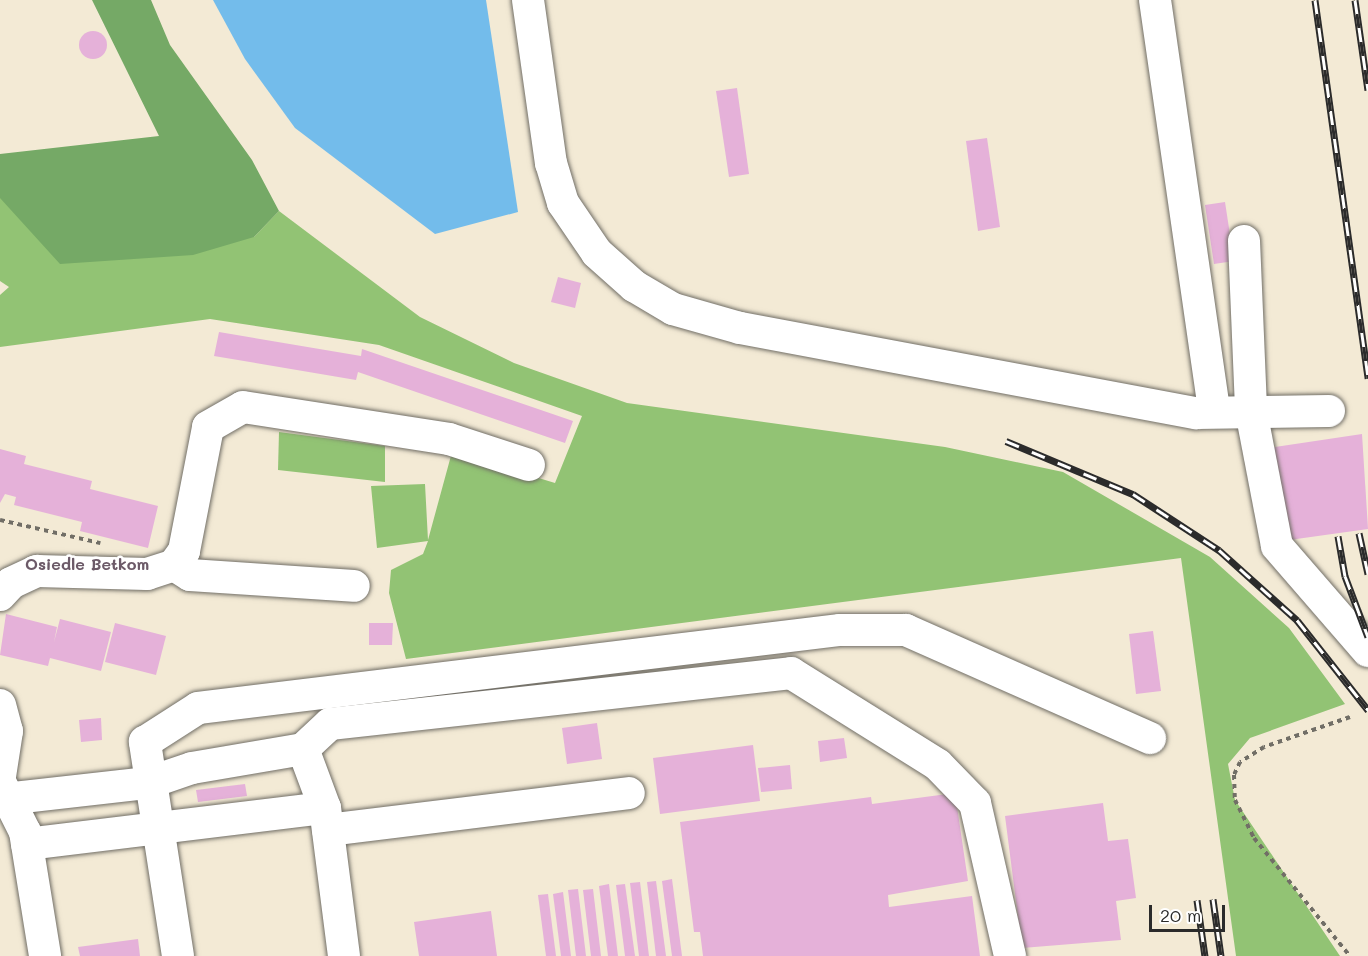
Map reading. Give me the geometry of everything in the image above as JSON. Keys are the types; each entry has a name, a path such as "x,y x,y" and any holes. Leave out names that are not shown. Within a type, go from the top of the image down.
{"street":[{"path":"528,0 551,164 563,203 597,253 634,286 673,309 740,328 1196,413 1329,411"},
{"path":"1155,0 1214,411"},
{"path":"1244,241 1251,411 1277,546 1368,651"},
{"path":"0,595 37,571 147,574 174,566 184,551 208,427 225,412 243,407 449,439 529,465"},
{"path":"174,566 190,575 354,586"},
{"path":"178,956 159,831 148,783 145,742 198,708 840,630 906,630 1150,738"},
{"path":"2,785 148,783 192,768 303,749 330,724 791,673 938,765 975,803 1010,956"},
{"path":"4,718 2,785 27,844 45,956"},
{"path":"303,749 326,819 344,956"},
{"path":"27,844 159,831 629,793"}],"path":[{"path":"0,520 104,544"},
{"path":"1350,717 1264,747 1240,762 1234,775 1235,800 1254,838 1350,956"}],"green space":[{"path":"92,0 151,0 170,45 252,160 279,211 254,237 193,255 60,264 0,198 0,154 159,136"},
{"path":"0,194 254,237 279,211 420,317 514,363 627,403 945,447 1063,472 1210,557 1289,628 1345,704 1250,738 1228,764 1235,800 1340,956 1236,956 1181,558 406,659 389,593 391,570 423,554 428,541 377,548 371,486 425,484 428,540 452,452 555,483 582,416 379,345 210,319 0,347 0,295 9,287 0,281"},
{"path":"279,432 385,446 385,482 278,470"}],"water":[{"path":"213,0 486,0 518,212 435,234 295,128 245,59"}],"building":[{"path":"93,31 103,35 107,45 103,55 93,59 83,55 79,45 83,35"},
{"path":"737,88 749,174 729,177 716,91"},
{"path":"987,138 1000,227 978,231 966,141"},
{"path":"1225,202 1234,261 1214,264 1205,205"},
{"path":"558,277 581,283 575,308 551,302"},
{"path":"219,332 361,356 362,349 573,421 565,443 358,372 356,380 214,356"},
{"path":"1362,434 1368,529 1282,541 1268,448"},
{"path":"0,449 26,456 24,464 92,481 90,489 158,506 148,548 80,531 82,522 14,505 16,497 5,494 0,503"},
{"path":"6,614 57,627 54,642 60,619 111,632 101,671 50,658 48,666 0,655"},
{"path":"115,623 166,636 156,675 105,662"},
{"path":"369,623 393,623 392,645 369,645"},
{"path":"1153,631 1161,691 1136,694 1129,634"},
{"path":"101,718 102,740 81,742 79,720"},
{"path":"597,723 602,759 567,764 562,728"},
{"path":"844,738 847,758 820,762 818,741"},
{"path":"753,745 760,801 660,814 653,758"},
{"path":"790,765 792,789 761,792 758,768"},
{"path":"245,784 247,796 198,802 196,790"},
{"path":"955,793 968,881 888,895 889,907 972,896 980,956 703,956 700,932 694,932 680,822 871,797 872,804"},
{"path":"1103,803 1108,841 1128,839 1136,898 1116,901 1121,940 1022,948 1005,816"},
{"path":"672,879 682,956 672,956 662,881"},
{"path":"656,881 666,956 656,956 647,882"},
{"path":"640,882 649,956 639,956 630,883"},
{"path":"609,884 618,956 608,956 599,886"},
{"path":"625,884 635,956 625,956 616,885"},
{"path":"578,889 586,956 576,956 568,890"},
{"path":"593,889 601,956 591,956 583,890"},
{"path":"563,892 571,956 561,956 553,894"},
{"path":"548,894 556,956 546,956 538,895"},
{"path":"491,911 497,956 419,956 414,922"},
{"path":"138,939 140,956 80,956 78,947"}],"railway":[{"path":"1315,0 1368,378"},
{"path":"1355,0 1368,90"},
{"path":"1006,441 1133,494 1219,550 1297,620 1368,710"},
{"path":"1359,533 1368,574"},
{"path":"1338,536 1345,576 1368,637"},
{"path":"1213,899 1221,956"},
{"path":"1197,900 1205,956"}],"district":[{"name":"Osiedle Betkom","path":"87,564"}]}
